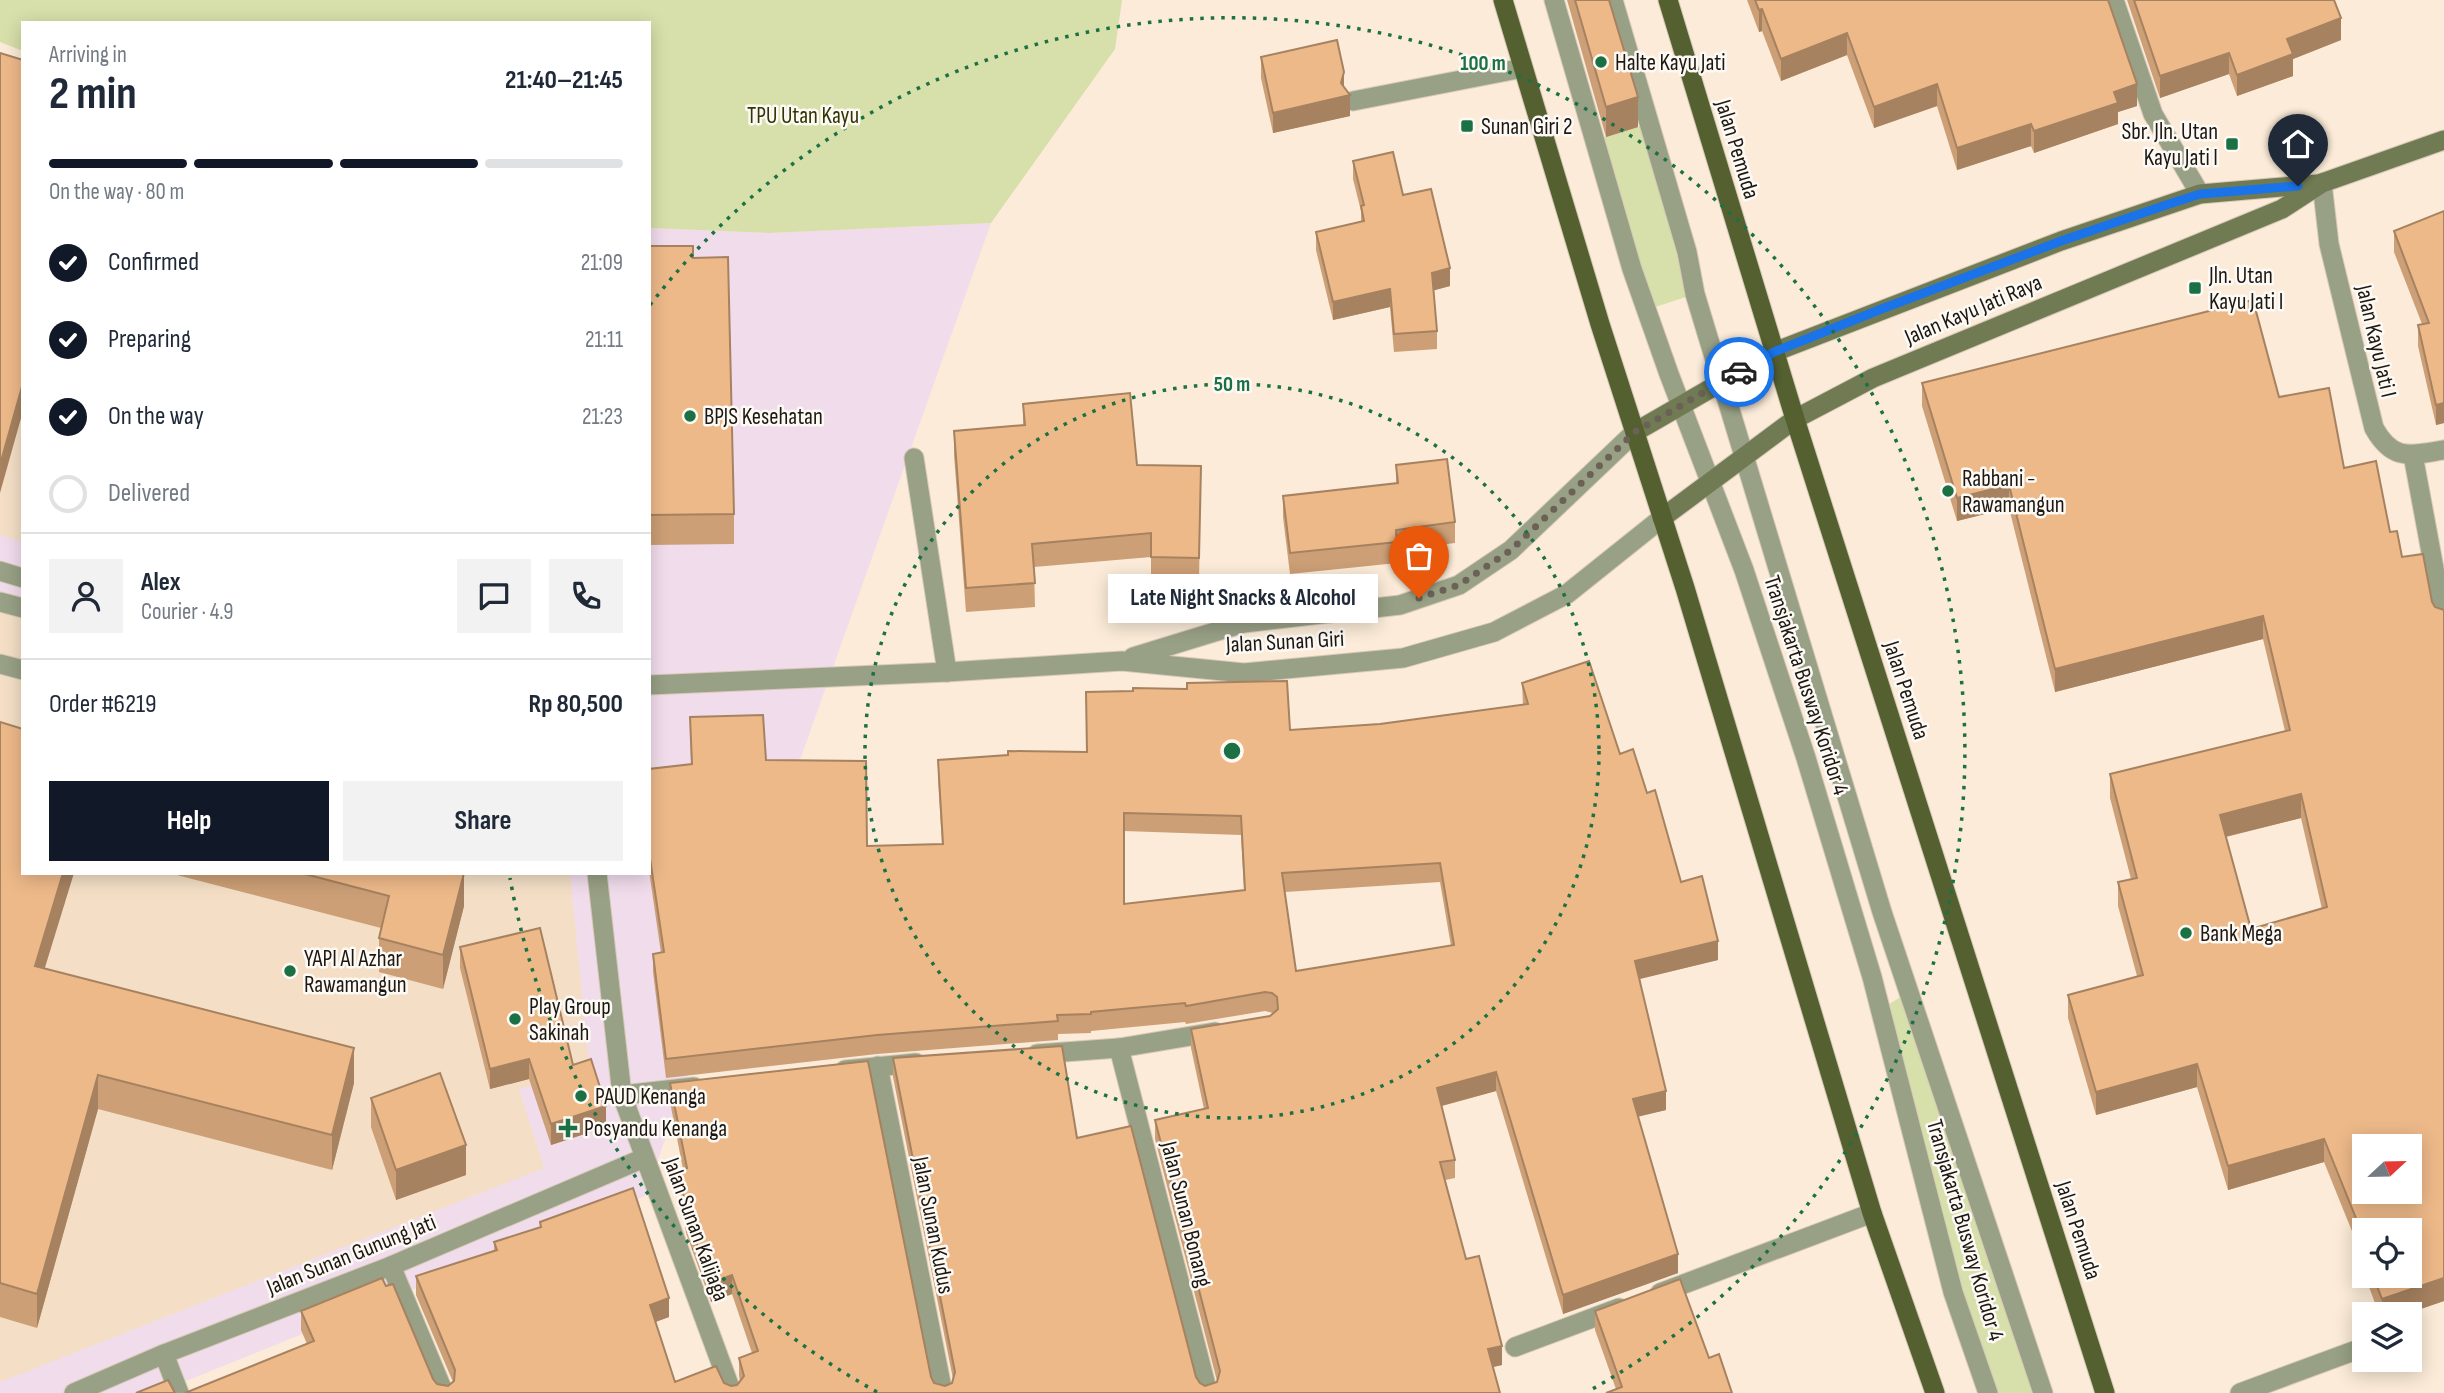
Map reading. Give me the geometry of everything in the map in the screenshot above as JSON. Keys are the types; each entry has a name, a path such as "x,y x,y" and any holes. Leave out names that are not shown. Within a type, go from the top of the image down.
{"main road":[{"path":"1503,0 1689,601 1872,1213 1935,1393"},
{"name":"Jalan Pemuda","path":"1668,0 1795,419 2105,1393"},
{"name":"Jalan Kayu Jati Raya","path":"1662,517 1795,419 1890,370 2282,209 2322,184 2444,141"},
{"name":"Jalan Kayu Jati Raya","path":"1635,432 1774,352 2061,241 2200,194 2322,184"}],"street":[{"name":"Transjakarta Busway Koridor 4","path":"1554,0 1632,269 1680,404 1744,569 1802,745 1868,964 1954,1292 1988,1393"},
{"name":"Transjakarta Busway Koridor 4","path":"1613,0 1687,252 1695,294 1882,912 2043,1393"},
{"path":"2114,0 2153,114 2200,194"},
{"path":"1353,102 1523,68"},
{"name":"Jalan Kayu Jati I","path":"2322,184 2329,244 2368,412 2383,445 2396,452 2413,455"},
{"name":"Jalan Sunan Giri","path":"1122,661 1244,623 1399,605 1459,585 1511,550 1635,432"},
{"path":"2444,450 2413,455 2444,622"},
{"path":"914,457 947,672"},
{"name":"Jalan Sunan Giri","path":"651,685 947,672 1122,661 1244,673 1403,658 1494,632 1567,594 1662,517"},
{"path":"0,571 21,577"},
{"path":"0,602 21,607"},
{"path":"0,664 21,669"},
{"name":"Jalan Sunan Kalijaga","path":"597,875 622,1096 732,1393"},
{"path":"1012,1056 1119,1048 1240,1027"},
{"name":"Jalan Sunan Bonang","path":"1119,1048 1208,1393"},
{"path":"824,1073 931,1062"},
{"name":"Jalan Sunan Kudus","path":"878,1066 943,1393"},
{"path":"622,1096 716,1085"},
{"name":"Jalan Sunan Gunung Jati","path":"74,1393 164,1354 391,1265 644,1158"},
{"path":"1515,1347 1872,1213"},
{"path":"391,1265 444,1393"},
{"path":"2240,1393 2352,1352"},
{"path":"164,1354 179,1393"}],"shaded area":[{"path":"0,61 21,68 21,541 0,535"},
{"path":"0,63 21,70 21,875 651,875 651,228 770,233 991,223 645,1196 156,1393 0,1393"},
{"name":"YAPI Al Azhar Rawamangun","path":"0,597 21,602 21,875 570,875 589,1068 519,1089 544,1168 0,1382"}],"green space":[{"name":"TPU Utan Kayu","path":"0,0 1122,0 1115,49 991,223 770,233 651,228 651,21 21,21 21,50 0,42"},
{"path":"1648,124 1695,294 1646,310 1595,140"},
{"path":"1909,992 2042,1393 1986,1393 1881,1009"}],"building":[{"path":"1575,0 1609,0 1638,97 1606,107"},
{"path":"1755,0 2108,0 2137,84 2114,92 2118,103 2034,131 2031,124 1957,148 1937,84 1874,107 1847,33 1781,59 1762,9 1759,10"},
{"path":"2134,0 2334,0 2341,18 2287,39 2293,54 2237,75 2229,53 2160,76"},
{"path":"1337,40 1344,72 1341,83 1350,95 1273,113 1261,57"},
{"path":"0,53 21,59 21,390 0,465"},
{"path":"1393,152 1403,195 1431,189 1450,268 1432,273 1437,331 1394,334 1390,289 1333,302 1316,232 1364,221 1361,206 1364,205 1353,161"},
{"path":"2444,211 2444,403 2436,405 2418,325 2429,323 2394,231"},
{"name":"BPJS Kesehatan","path":"651,246 693,246 693,258 728,257 734,514 651,515"},
{"path":"2253,300 2279,397 2329,388 2344,468 2376,461 2390,532 2397,531 2402,557 2423,554 2432,602 2435,607 2444,610 2444,1278 2422,1285 2422,1218 2356,1218 2324,1139 2228,1166 2197,1064 2096,1092 2068,995 2143,975 2118,882 2137,878 2110,774 2290,730 2263,616 2055,669 2009,485 1957,498 1922,383","holes":["2301,794 2327,907 2251,929 2220,815"]},
{"path":"1130,393 1137,465 1201,466 1199,558 1151,557 1151,533 1032,544 1035,583 966,588 954,431 1025,425 1023,404"},
{"path":"1447,459 1455,522 1396,530 1397,542 1290,553 1283,496 1398,483 1396,465"},
{"path":"1589,661 1620,754 1633,749 1647,793 1655,790 1681,882 1702,876 1718,941 1635,961 1666,1091 1633,1099 1678,1254 1563,1295 1496,1072 1437,1088 1455,1160 1440,1162 1466,1259 1479,1256 1502,1346 1488,1349 1500,1393 185,1393 314,1341 301,1311 382,1278 386,1286 393,1284 433,1379 437,1384 448,1386 454,1381 455,1370 416,1276 497,1250 494,1242 541,1227 540,1222 633,1188 669,1298 650,1305 675,1382 716,1366 724,1383 737,1385 744,1376 739,1358 758,1351 732,1275 711,1283 686,1214 680,1170 687,1168 670,1083 868,1061 931,1377 934,1383 945,1386 952,1383 955,1372 893,1058 1062,1046 1077,1138 1131,1126 1196,1377 1205,1386 1217,1382 1220,1371 1155,1120 1208,1108 1191,1029 1270,1016 1278,1009 1277,997 1265,992 1186,1006 1185,1003 1091,1014 1057,1015 1058,1021 877,1035 666,1059 653,954 664,952 651,865 651,769 692,764 690,717 763,715 766,760 866,761 867,846 943,844 938,760 1008,755 1008,751 1087,752 1086,692 1133,691 1133,688 1187,689 1187,683 1287,681 1290,730 1380,724 1528,704 1522,683","holes":["1124,813 1241,816 1245,890 1124,904","1440,863 1454,945 1296,971 1282,873"]},
{"path":"0,722 21,728 21,875 62,875 35,966 354,1048 332,1135 98,1075 37,1294 0,1283"},
{"path":"309,875 463,875 443,955 379,938 389,896"},
{"name":"Play Group Sakinah","path":"540,928 573,1065 591,1059 606,1106 551,1124 529,1059 490,1069 460,947"},
{"path":"440,1073 466,1145 396,1170 371,1098"},
{"path":"1680,1279 1709,1358 1719,1354 1732,1393 1606,1393 1622,1387 1595,1311"},
{"path":"2378,1288 2414,1288 2382,1299"},
{"path":"168,1380 175,1393 136,1393"}],"way so far":[{"path":"1419,598 1459,585 1511,550 1635,432 1739,372"}],"place":[{"name":"Halte Kayu Jati","path":"1601,62"},
{"name":"Sunan Giri 2","path":"1467,126"},
{"name":"Sbr. Jln. Utan Kayu Jati I","path":"2232,144"},
{"name":"Jln. Utan Kayu Jati I","path":"2195,288"},
{"name":"BPJS Kesehatan","path":"690,416"},
{"name":"Rabbani - Rawamangun","path":"1948,491"},
{"name":"Late Night Snacks & Alcohol","path":"1419,598"},
{"name":"Bank Mega","path":"2186,933"},
{"name":"YAPI Al Azhar Rawamangun","path":"290,971"},
{"name":"Play Group Sakinah","path":"515,1019"},
{"name":"PAUD Kenanga","path":"581,1096"},
{"name":"Posyandu Kenanga","path":"568,1128"}],"route":[{"path":"1739,372 1774,352 1879,310 2061,241 2169,204 2200,194 2298,186"}]}
